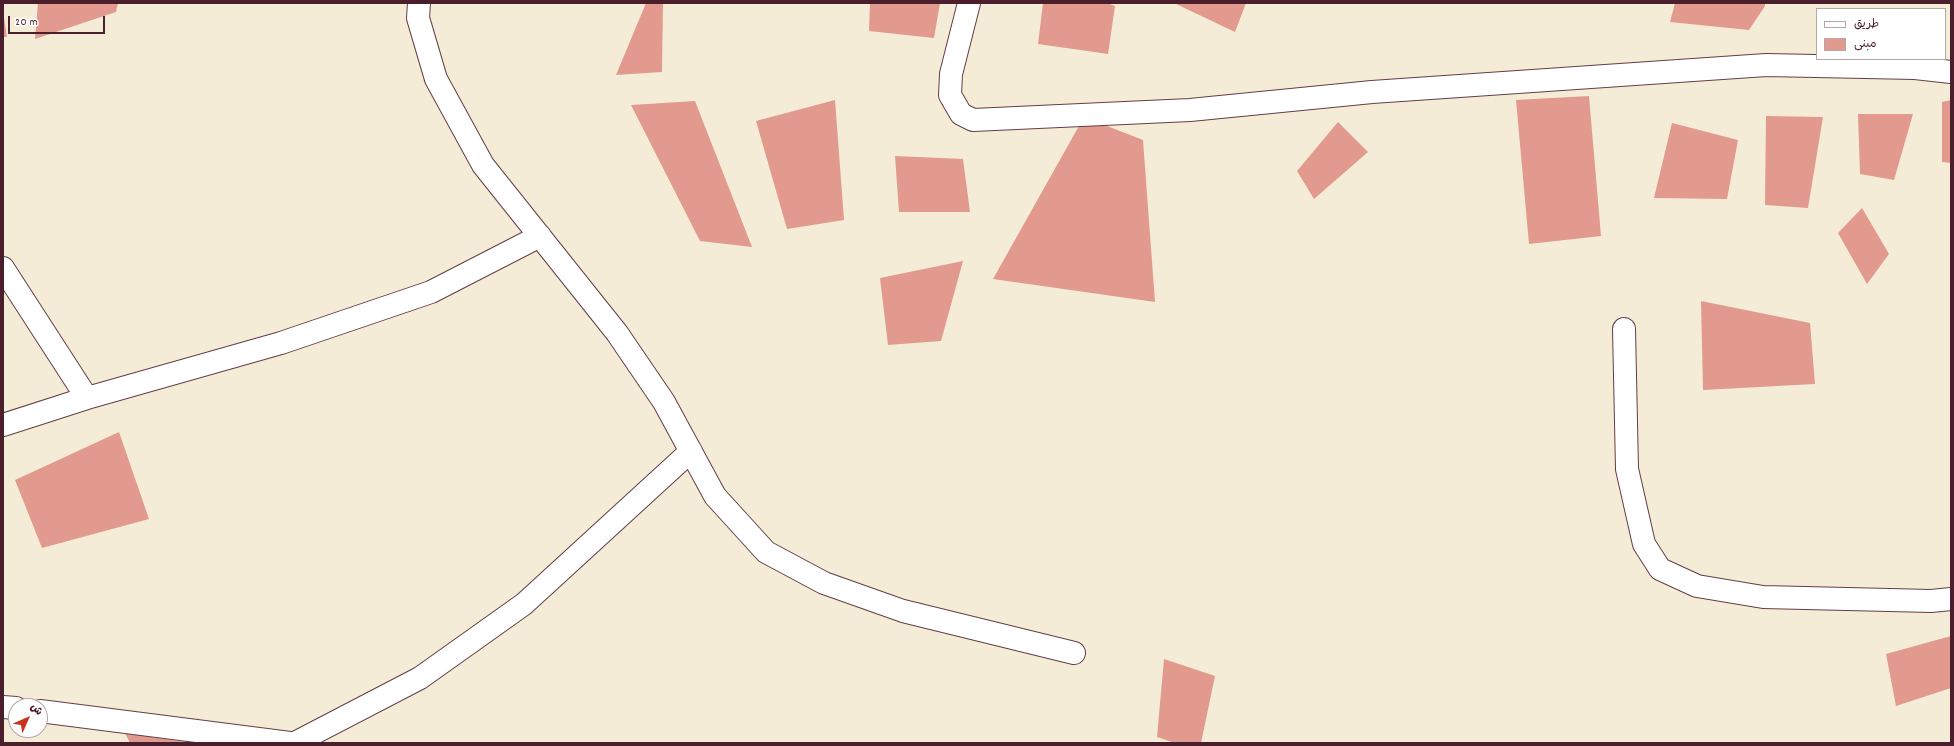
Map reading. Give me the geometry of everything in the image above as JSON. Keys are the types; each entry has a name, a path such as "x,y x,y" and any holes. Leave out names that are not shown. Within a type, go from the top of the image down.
{"street":[{"path":"418,3 418,18 436,79 483,164 617,333 664,402 692,451 715,496 766,552 824,583 903,611 1074,653"},
{"path":"969,3 951,74 950,95 961,114 973,120 1190,110 1372,92 1766,65 1915,68 1951,72"},
{"path":"3,425 87,398 281,343 431,292 540,236"},
{"path":"3,268 87,398"},
{"path":"1624,329 1627,469 1644,544 1660,569 1697,586 1763,597 1931,601 1951,599"},
{"path":"295,743 420,678 524,604 692,451"},
{"path":"48,712 290,743"}],"building":[{"path":"38,3 118,3 116,12 35,39"},
{"path":"646,3 663,3 662,72 616,75"},
{"path":"870,3 940,3 934,38 869,31"},
{"path":"1043,3 1107,3 1115,6 1108,54 1038,44"},
{"path":"1174,3 1246,3 1235,32"},
{"path":"1675,3 1765,3 1765,6 1749,30 1670,22"},
{"path":"4,18 7,37 3,37"},
{"path":"1589,96 1601,236 1529,244 1516,100"},
{"path":"835,100 844,220 787,229 756,121"},
{"path":"1951,100 1951,163 1942,162 1942,102"},
{"path":"695,101 752,247 700,241 631,105"},
{"path":"1858,114 1913,114 1894,180 1860,174"},
{"path":"1766,116 1823,117 1808,208 1765,205"},
{"path":"1084,117 1143,140 1155,302 993,279"},
{"path":"1338,122 1368,152 1314,199 1297,171"},
{"path":"1672,123 1738,140 1727,199 1654,198"},
{"path":"895,156 963,159 970,212 899,212"},
{"path":"1862,208 1889,254 1867,284 1838,233"},
{"path":"963,261 941,341 888,345 880,278"},
{"path":"1701,301 1810,323 1815,384 1703,390"},
{"path":"119,432 149,519 42,548 15,480"},
{"path":"1951,636 1951,688 1896,706 1886,654"},
{"path":"1164,659 1215,676 1201,743 1175,743 1157,737"},
{"path":"125,733 185,742 185,743 130,743"}]}
